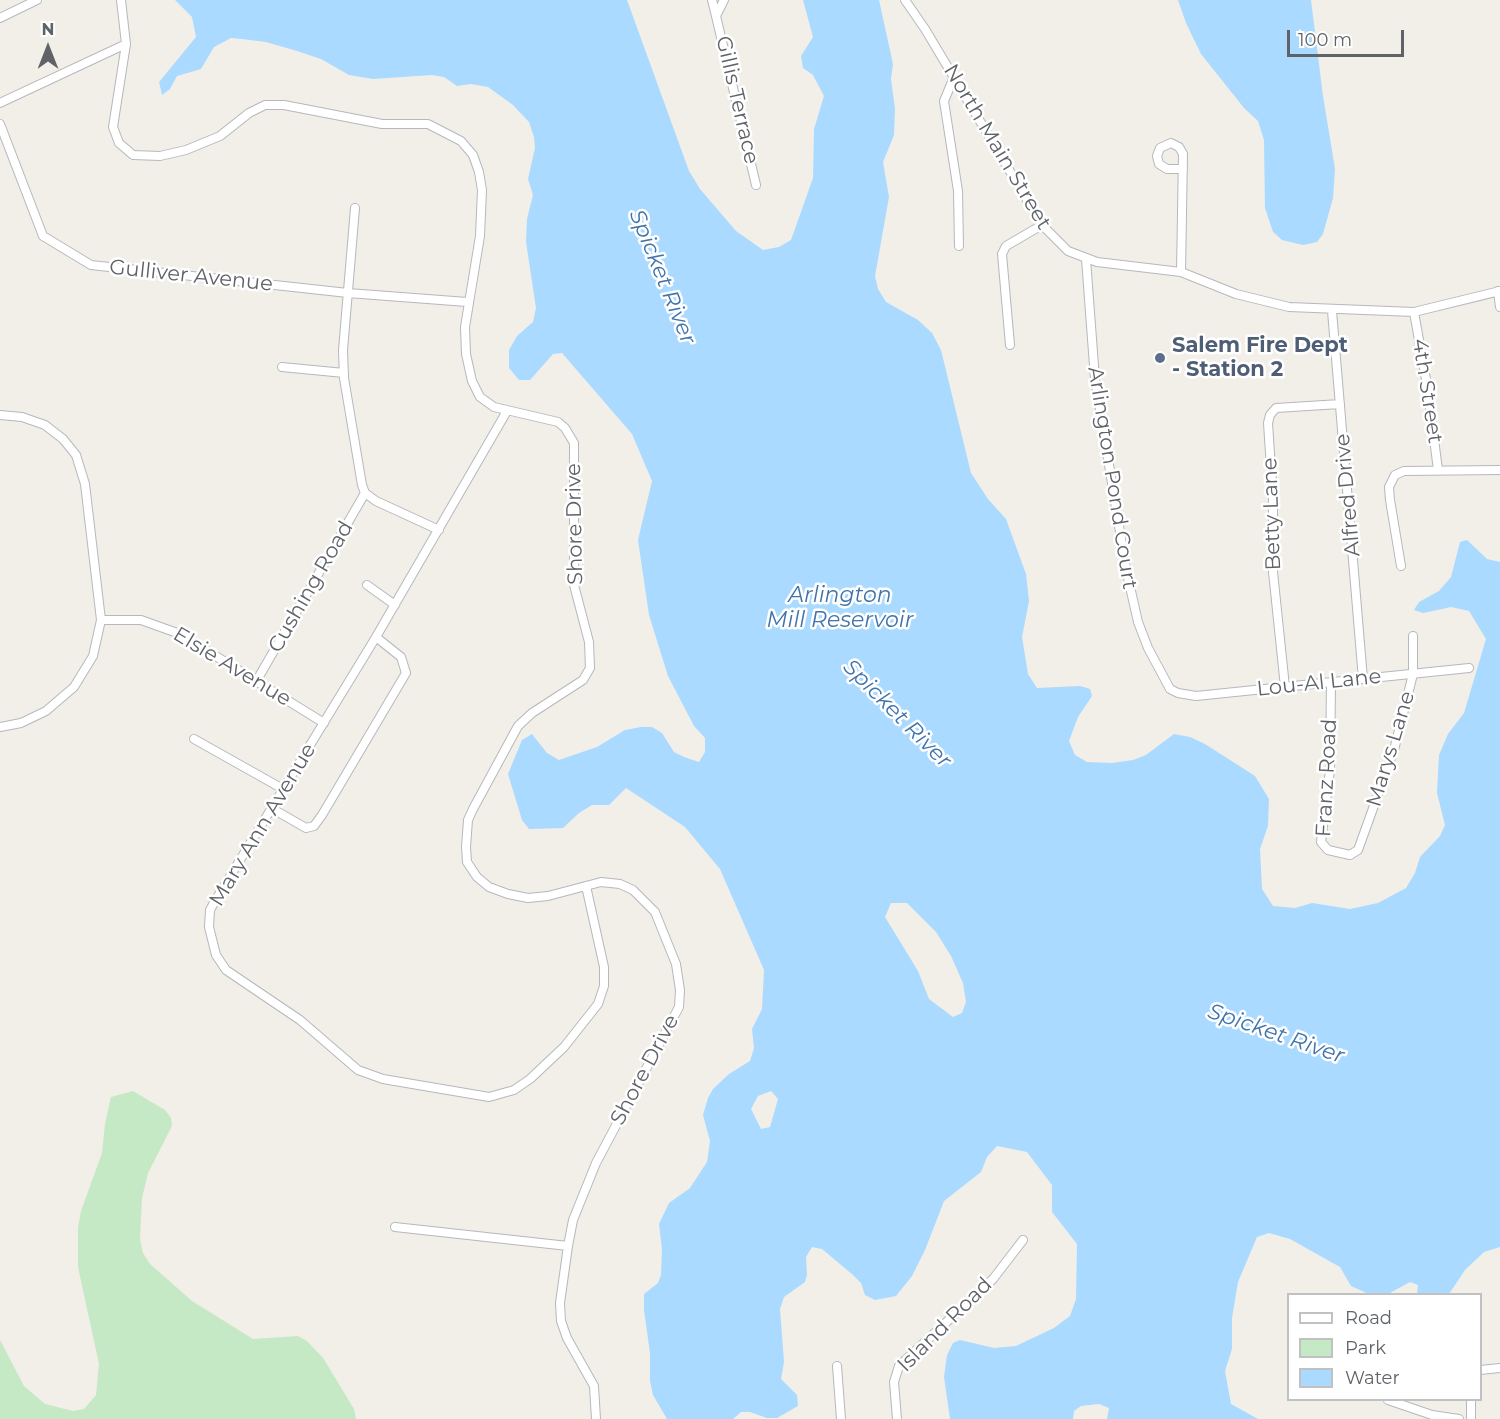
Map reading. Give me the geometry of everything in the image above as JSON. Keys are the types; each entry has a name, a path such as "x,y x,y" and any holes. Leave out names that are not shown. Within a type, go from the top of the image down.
{"street":[{"path":"0,18 37,0"},
{"name":"Shore Drive","path":"121,0 126,44 113,127 119,143 133,155 160,156 186,150 220,136 249,113 266,105 284,105 382,124 428,124 460,141 472,155 480,172 482,190 480,236 467,302 466,354 472,381 480,397 507,411 540,415 558,422 565,428 574,443 574,585 591,662 589,672 583,680 532,713 518,726 472,809 466,837 466,857 477,877 489,887 508,894 538,897 601,882 620,884 633,890 648,903 661,922 671,947 680,981 680,999 676,1014 596,1163 573,1220 568,1246 560,1303 561,1321 567,1338 594,1386 597,1419"},
{"name":"Gillis Terrace","path":"712,0 756,184"},
{"name":"Gillis Terrace","path":"716,16 724,0"},
{"name":"North Main Street","path":"905,0 954,77 1042,225 1068,251 1086,259 1181,272 1262,302 1289,307 1414,312 1499,291"},
{"path":"0,103 126,44"},
{"path":"954,77 944,101 958,191 959,246"},
{"name":"Gulliver Avenue","path":"0,124 43,236 91,265 348,293 467,302"},
{"path":"1181,272 1183,169"},
{"path":"355,208 344,373 360,477 365,493 376,501 439,530"},
{"path":"1010,345 1002,254 1006,246 1042,225"},
{"name":"Arlington Pond Court","path":"1086,259 1095,378 1127,578 1148,648 1170,688"},
{"path":"1499,291 1500,307"},
{"name":"Alfred Drive","path":"1332,310 1363,679"},
{"name":"4th Street","path":"1414,312 1427,385 1438,470"},
{"path":"282,367 344,373"},
{"name":"Betty Lane","path":"1284,687 1273,572 1273,499 1268,423 1270,415 1276,408 1340,404"},
{"name":"Mary Ann Avenue","path":"507,411 376,638 210,910 210,927 216,955 233,976 300,1020 352,1066 375,1077 489,1097 514,1090 554,1058 598,1004 604,986 602,948 586,886"},
{"path":"0,415 22,417 45,425 68,444 79,462 85,484 100,620 93,656 74,687 46,711 21,723 0,727"},
{"path":"1401,566 1390,500 1391,480 1404,471 1500,470"},
{"name":"Cushing Road","path":"257,680 365,493"},
{"path":"367,585 395,605"},
{"name":"Elsie Avenue","path":"100,620 141,620 168,629 257,680 324,723"},
{"name":"Marys Lane","path":"1350,855 1358,850 1394,750 1413,674 1413,636"},
{"path":"271,808 306,828 317,823 404,678 406,667 401,657 376,638"},
{"name":"Lou-Al Lane","path":"1170,688 1178,693 1196,696 1469,668"},
{"name":"Franz Road","path":"1330,682 1330,770 1321,842 1328,850 1350,855"},
{"path":"194,739 283,789"},
{"path":"395,1227 568,1246"},
{"name":"Island Road","path":"897,1419 894,1382 899,1366 993,1279 1023,1240"},
{"path":"837,1366 840,1419"},
{"path":"1482,1370 1500,1368"},
{"path":"1391,1401 1432,1415 1459,1419"},
{"path":"1471,1401 1471,1419"}],"green space":[{"path":"133,1091 165,1110 171,1118 172,1126 148,1173 142,1198 140,1239 143,1253 150,1264 192,1301 253,1339 298,1336 307,1341 323,1358 354,1409 356,1419 0,1419 0,1340 24,1386 45,1404 73,1411 84,1409 96,1395 99,1364 78,1267 78,1228 81,1211 102,1153 111,1097"}],"water":[{"name":"Arlington Mill Reservoir","path":"175,0 627,0 689,171 700,189 736,231 763,250 779,247 791,240 813,178 814,129 824,96 813,75 803,68 801,56 813,37 803,0 879,0 893,64 891,79 895,109 894,135 883,162 889,197 875,276 878,289 886,302 918,320 932,333 941,350 971,473 988,499 1006,519 1026,574 1029,601 1022,637 1028,674 1037,688 1080,686 1090,689 1092,696 1078,717 1069,741 1075,755 1087,762 1112,763 1133,760 1146,755 1174,734 1190,737 1205,744 1255,776 1269,799 1268,826 1260,849 1262,889 1273,906 1295,908 1312,903 1350,909 1378,903 1406,888 1415,873 1420,857 1440,836 1445,825 1437,793 1439,755 1448,734 1464,713 1486,639 1469,611 1451,607 1423,613 1414,610 1419,602 1439,591 1451,577 1460,542 1467,540 1487,559 1500,562 1500,1247 1484,1252 1465,1270 1450,1293 1417,1293 1418,1285 1410,1282 1390,1293 1367,1293 1351,1286 1340,1267 1290,1239 1269,1233 1257,1237 1238,1282 1232,1318 1232,1349 1225,1371 1231,1404 1258,1419 1107,1419 1109,1408 1099,1404 1081,1406 1074,1411 1073,1419 950,1419 944,1377 947,1355 953,1343 960,1340 994,1348 1016,1346 1054,1328 1070,1316 1076,1299 1077,1244 1052,1212 1052,1185 1027,1152 997,1146 987,1157 981,1172 944,1201 912,1276 896,1296 875,1300 865,1295 861,1283 853,1275 822,1249 812,1247 806,1257 805,1282 784,1297 780,1309 784,1362 781,1379 797,1395 798,1406 777,1418 741,1412 733,1419 667,1419 653,1395 650,1381 650,1353 644,1310 644,1294 658,1283 661,1275 662,1249 659,1224 669,1203 690,1188 707,1162 710,1141 703,1115 713,1089 729,1074 750,1061 754,1048 752,1029 762,1009 764,970 720,869 685,827 626,788 609,805 592,805 579,813 563,828 529,829 522,820 508,774 522,740 532,734 547,753 559,760 597,747 625,730 641,727 652,727 662,733 674,752 684,757 699,762 705,752 705,738 694,726 668,676 649,615 638,540 652,481 632,434 562,353 553,354 530,380 519,380 509,368 509,350 517,336 533,322 536,308 526,242 527,219 533,195 528,179 535,148 534,137 529,122 513,105 488,87 471,84 457,86 444,77 432,75 373,79 349,75 321,59 297,51 266,42 231,38 214,47 201,69 177,76 170,89 162,95 159,82 196,37 192,17","holes":["891,903 907,903 936,932 951,956 963,983 966,1002 962,1013 953,1017 929,999 918,971 885,917","771,1091 778,1099 770,1127 761,1129 751,1109 758,1096"]},
{"path":"1178,0 1311,0 1335,169 1333,198 1323,234 1317,242 1303,245 1282,240 1273,232 1265,208 1264,140 1258,121 1244,108 1201,54"}],"place":[{"name":"Salem Fire Dept - Station 2","path":"1160,358"}],"water label":[{"name":"Spicket River","path":"662,277"},
{"name":"Spicket River","path":"897,714"},
{"name":"Spicket River","path":"1276,1034"}]}
